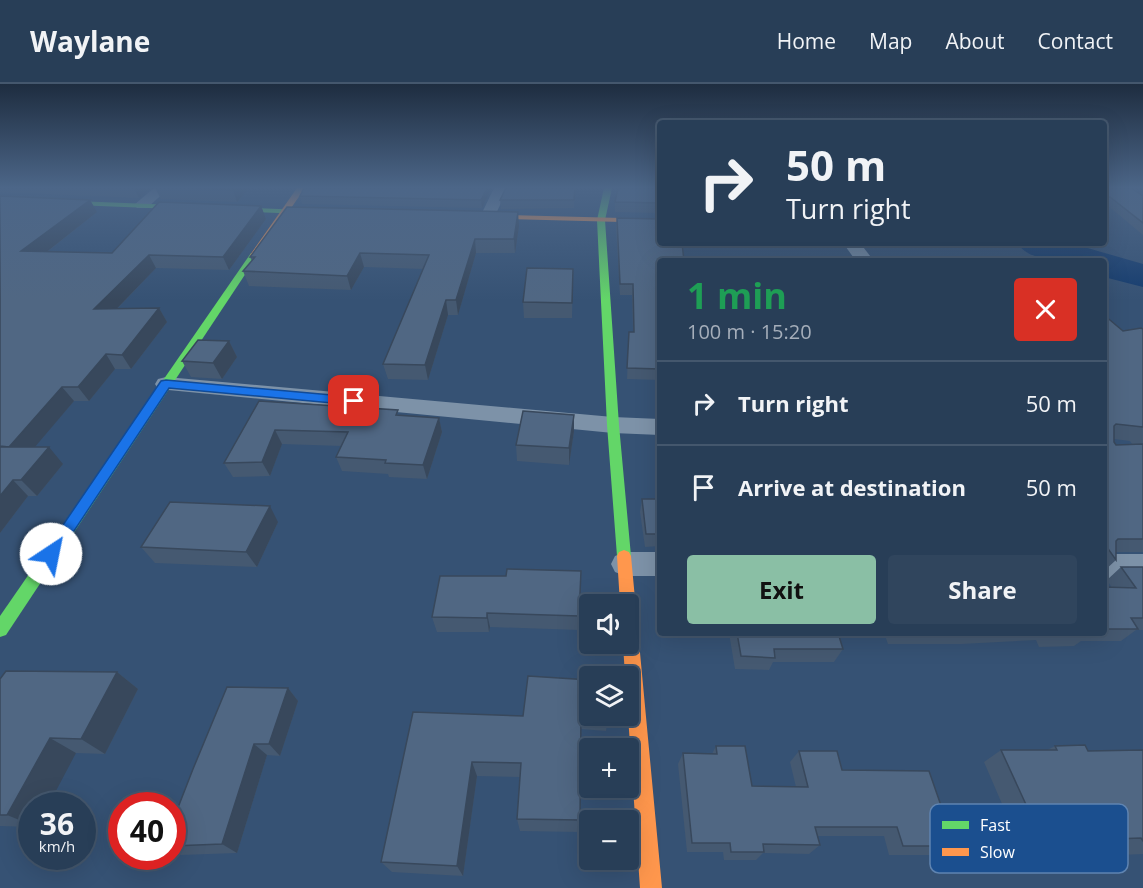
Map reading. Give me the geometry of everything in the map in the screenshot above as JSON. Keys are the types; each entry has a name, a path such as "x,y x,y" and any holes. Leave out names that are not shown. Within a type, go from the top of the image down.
{"street":[{"path":"0,630 218,304 275,226"},
{"path":"601,226 613,425 651,888"},
{"path":"853,246 863,258"},
{"path":"166,384 613,425 657,427"},
{"path":"625,564 657,564"},
{"path":"1107,566 1143,566"}],"building":[{"path":"0,226 55,226 21,251 112,253 137,226 246,226 223,257 149,255 94,309 159,308 122,355 106,354 78,387 62,387 9,447 0,446"},
{"path":"273,226 516,226 514,239 475,239 456,300 446,300 425,365 383,364 429,255 360,253 347,276 243,271 255,257 250,257"},
{"path":"617,226 657,226 657,246 682,246 684,258 657,258 657,369 627,368 629,332 634,332 633,284 620,284"},
{"path":"527,268 573,269 572,303 523,302"},
{"path":"1107,318 1123,331 1143,329 1143,427 1116,424 1114,442 1116,445 1143,444 1143,539 1118,539 1116,541 1116,560 1107,547"},
{"path":"198,340 229,341 213,363 182,361"},
{"path":"259,401 398,410 396,415 439,418 423,465 336,457 348,432 275,430 262,462 224,463"},
{"path":"523,411 574,415 569,448 516,445"},
{"path":"0,447 49,447 21,480 13,480 0,496"},
{"path":"642,499 657,499 657,534 646,534"},
{"path":"170,502 270,506 246,552 141,547"},
{"path":"1121,567 1143,567 1143,618 1131,618 1138,629 1107,629 1107,587 1136,588"},
{"path":"507,569 581,571 579,616 487,613 487,618 432,617 440,576 506,576"},
{"path":"738,636 839,636 843,649 774,649 775,658 741,656"},
{"path":"6,671 117,672 81,739 50,738 7,815 0,815 0,679"},
{"path":"528,676 579,679 579,726 581,726 579,820 517,819 521,763 472,762 457,866 381,862 413,712 523,716"},
{"path":"227,687 288,688 269,744 254,744 222,844 186,845 186,792 184,792"},
{"path":"1085,745 1088,751 1143,750 1143,841 1141,838 1128,838 1128,804 1026,804 1001,750 1057,750 1055,746"},
{"path":"716,746 745,746 752,786 808,787 799,751 837,751 842,770 929,771 940,804 930,804 930,846 903,846 897,827 815,827 820,845 763,844 764,852 731,852 730,843 692,843 683,753 717,754"}],"waterway":[{"path":"1044,246 1082,258"},
{"path":"1107,266 1143,276"}],"traffic: fast":[{"path":"601,226 613,425 624,556"},
{"path":"0,630 254,255"}],"traffic: slow":[{"path":"254,255 275,226"},
{"path":"624,556 651,888"}],"route":[{"path":"51,554 166,384 354,401"}]}
